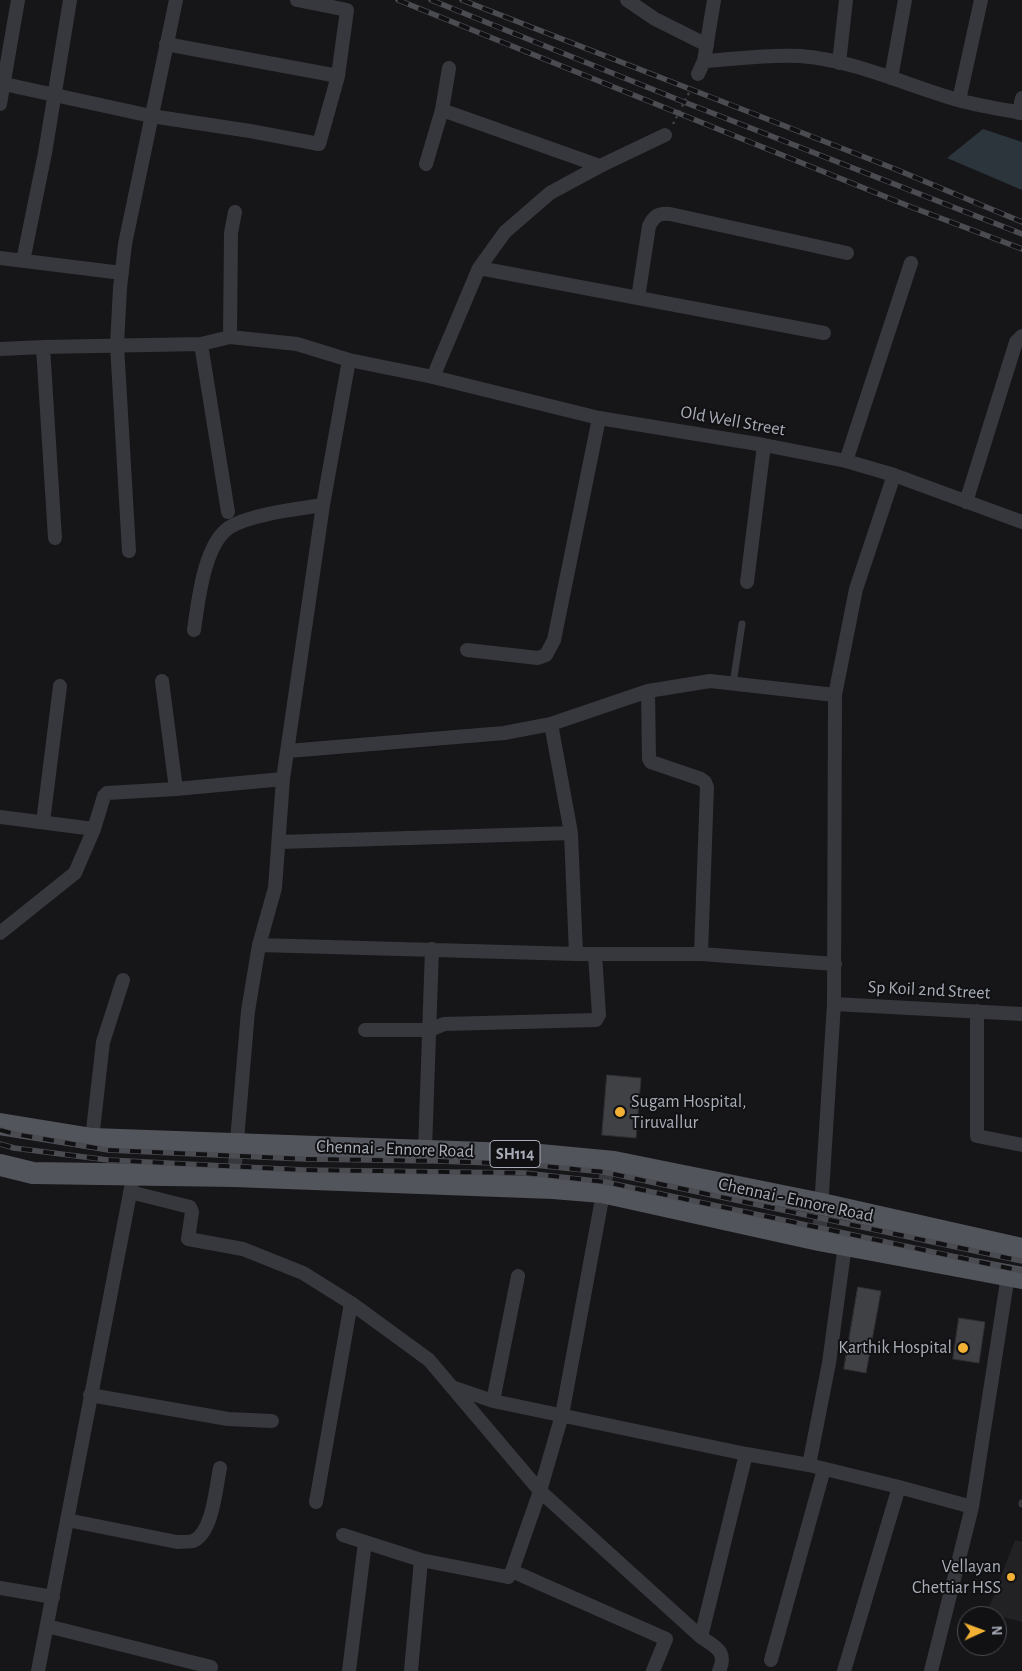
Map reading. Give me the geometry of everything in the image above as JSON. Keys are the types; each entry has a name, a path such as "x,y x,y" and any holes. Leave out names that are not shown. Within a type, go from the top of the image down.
{"main road":[{"name":"Chennai - Ennore Road","path":"0,1124 92,1139 540,1154 609,1161 822,1204 1022,1250"},
{"name":"Chennai - Ennore Road","path":"0,1166 33,1174 131,1184 234,1176 552,1188 602,1192 819,1240 1015,1276"}],"street":[{"path":"0,104 2,83 18,0"},
{"path":"23,262 45,153 70,0"},
{"path":"129,551 117,345 122,273 125,244 176,0"},
{"path":"2,83 151,116 319,144 338,76 347,10 297,0"},
{"path":"628,0 655,20 707,45"},
{"path":"698,74 704,61 714,0"},
{"path":"839,63 846,0"},
{"path":"891,78 905,0"},
{"path":"959,100 981,0"},
{"path":"166,44 338,76"},
{"path":"704,61 767,56 800,56 839,63 959,100 1020,113 1022,98"},
{"path":"426,164 442,110 449,68"},
{"path":"442,110 600,166"},
{"path":"433,377 478,268 505,232 550,193 600,166 665,136"},
{"path":"230,337 231,233 235,212"},
{"path":"638,298 649,226 652,219 663,213 848,253"},
{"path":"0,258 122,273"},
{"path":"846,462 911,263"},
{"path":"478,268 824,333"},
{"path":"966,502 1016,342 1022,336"},
{"name":"Old Well Street","path":"0,349 201,344 230,337 297,344 349,360 433,377 599,418 764,445 846,462 894,475 1022,522"},
{"path":"201,344 228,512"},
{"path":"43,347 55,538"},
{"path":"234,1176 248,1011 259,945 276,888 283,779 323,505 349,360"},
{"path":"467,650 538,658 546,655 554,640 599,418"},
{"path":"747,582 764,445"},
{"path":"819,1240 834,1004 834,695 856,589 894,475"},
{"path":"194,630 199,594 206,566 213,548 228,528 240,522 271,514 323,505"},
{"path":"162,681 176,789"},
{"path":"288,751 504,733 551,724 648,691 710,682 834,695"},
{"path":"43,822 60,686"},
{"path":"648,691 649,759 651,762 701,779 707,787 701,954"},
{"path":"551,724 571,833 576,954"},
{"path":"0,933 75,873 94,829 104,796 107,793 283,779"},
{"path":"0,817 94,829"},
{"path":"279,842 571,833"},
{"path":"259,945 576,954 701,954 835,964"},
{"path":"425,1150 432,950"},
{"path":"365,1030 430,1030 444,1024 596,1020 599,1015 595,954"},
{"path":"92,1139 103,1042 123,980"},
{"name":"Sp Koil 2nd Street","path":"834,1004 1022,1014"},
{"path":"977,1011 977,1136 1022,1145"},
{"path":"343,1535 421,1560 508,1578 540,1491 562,1416 609,1161"},
{"path":"38,1671 131,1184 190,1207 192,1212 188,1239 243,1248 303,1272 352,1302 429,1360 540,1491 701,1637 718,1649 722,1655 722,1664 719,1671"},
{"path":"809,1465 829,1363 845,1245"},
{"path":"493,1401 518,1276"},
{"path":"930,1671 972,1507 1015,1276"},
{"path":"316,1502 352,1302"},
{"path":"450,1386 493,1401 746,1454 809,1465 972,1507"},
{"path":"90,1395 228,1419 272,1421"},
{"path":"701,1637 746,1454"},
{"path":"67,1520 177,1542 193,1540 203,1533 209,1522 220,1468"},
{"path":"771,1660 824,1469"},
{"path":"844,1671 899,1487"},
{"path":"349,1671 365,1542"},
{"path":"411,1671 421,1560"},
{"path":"512,1571 666,1639 653,1671"},
{"path":"0,1588 53,1597"},
{"path":"47,1626 211,1667"}],"lane":[{"path":"733,684 742,624"}],"path":[{"path":"665,136 698,74"}],"shaded area":[{"path":"983,129 1022,142 1022,190 947,158"},
{"name":"Vellayan Chettiar HSS","path":"1015,1540 1022,1542 1022,1622 1007,1618 1007,1606 990,1606"}],"building":[{"path":"607,1075 641,1078 636,1138 602,1135"},
{"path":"858,1287 881,1291 866,1373 844,1369"},
{"path":"959,1318 985,1322 979,1363 953,1359"}],"railway":[{"path":"398,0 906,205 1022,249"},
{"path":"431,0 684,102 1022,234"},
{"path":"462,0 895,169 1022,222"},
{"path":"0,1130 108,1150 304,1159 524,1164 604,1172 1022,1261"},
{"path":"0,1144 14,1148 108,1160 303,1170 525,1173 605,1182 1022,1271"}],"place":[{"name":"Sugam Hospital, Tiruvallur","path":"620,1112"},
{"name":"Karthik Hospital","path":"963,1348"},
{"name":"Vellayan Chettiar HSS","path":"1011,1577"}]}
